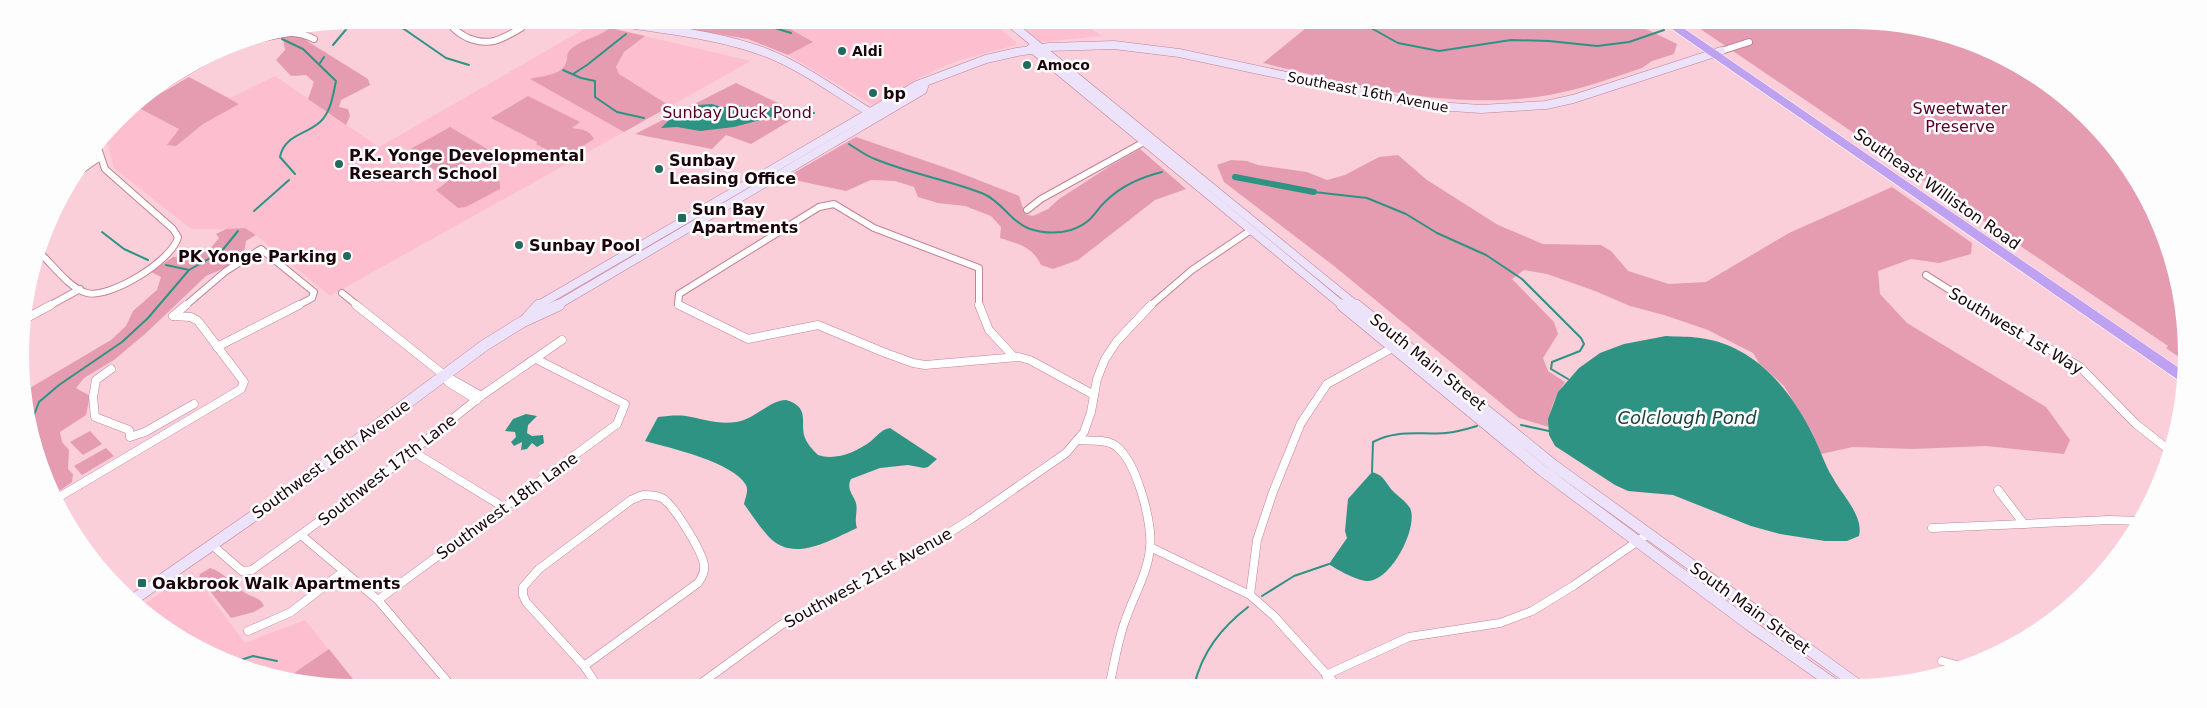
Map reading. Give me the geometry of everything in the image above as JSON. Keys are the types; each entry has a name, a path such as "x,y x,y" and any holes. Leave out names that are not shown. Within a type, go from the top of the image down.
{"highway":[{"name":"Southeast Williston Road","path":"1676,29 1717,53 1980,233 2178,363"},
{"name":"Southeast Williston Road","path":"1687,29 1717,53"},
{"name":"Southeast Williston Road","path":"1980,233 2178,375"}],"main road":[{"path":"661,29 704,36 754,48 791,65 873,114"},
{"name":"South Main Street","path":"1011,29 1064,66 1113,105 1149,141 1251,230 1553,465 1850,679"},
{"name":"South Main Street","path":"1016,29 1102,108 1149,141 1261,226 1543,471 1827,679"},
{"path":"1064,66 1060,57 1062,52 1078,45"},
{"name":"Southeast 16th Avenue","path":"1036,48 1120,45 1165,50 1422,105 1481,109 1538,106 1573,100 1717,53"},
{"name":"Southwest 16th Avenue","path":"137,597 212,545 485,345 528,317 538,305 873,114 923,90 925,83 984,58 1036,48"},
{"path":"1102,108 1113,105"},
{"path":"1251,230 1261,226"}],"street":[{"path":"453,29 483,44 490,44 519,29"},
{"path":"303,33 314,39"},
{"name":"Southeast 16th Avenue","path":"1717,53 1749,42"},
{"path":"1027,210 1041,199 1149,141"},
{"path":"44,257 80,290 88,294 96,294 115,288 158,262 177,244 178,237 173,229 104,169 99,152"},
{"path":"91,163 100,157"},
{"path":"86,171 95,168 104,169"},
{"path":"1014,358 997,342 984,320 979,304 979,268 874,228 834,204 819,207 678,294 678,304 748,339 818,325 883,352 925,365 1014,358 1030,360 1094,395"},
{"name":"Southwest 21st Avenue","path":"707,679 793,617 883,572 973,519 1056,459 1078,440 1088,419 1096,380 1105,359 1120,337 1181,279 1224,246 1251,230"},
{"path":"191,317 173,316 215,280 249,255 261,249 314,292 312,298 217,347"},
{"name":"Southwest 1st Way","path":"1926,275 1952,293 2080,367 2136,424 2165,447"},
{"path":"32,315 80,290"},
{"path":"342,293 444,375 448,382 479,398"},
{"path":"61,496 241,389 244,382 198,321 191,317 184,307"},
{"name":"Southwest 17th Lane","path":"212,545 238,568 246,572 252,570 301,535 479,398 562,340"},
{"path":"1250,595 1257,540 1273,492 1301,423 1327,384 1399,345"},
{"name":"Southwest 18th Lane","path":"378,600 613,430 617,424 625,404 536,359"},
{"path":"110,369 96,380 93,398 95,417 129,430 132,454"},
{"path":"130,437 140,434 194,404"},
{"path":"140,434 145,446"},
{"path":"1078,440 1103,441 1116,446 1122,453 1132,473 1147,512 1150,547 1143,574 1125,623 1111,679"},
{"path":"412,450 505,508"},
{"path":"1998,490 2024,524"},
{"path":"584,666 698,583 704,573 704,563 669,502 648,494 640,495 631,500 540,569 523,587 523,595 526,602 593,679"},
{"path":"1932,528 2109,520 2133,521"},
{"path":"1326,675 1409,637 1500,623 1532,611 1573,586 1648,534"},
{"path":"301,535 378,600 446,679"},
{"path":"1150,547 1250,595 1274,616 1330,679"},
{"path":"248,631 290,612 344,571"},
{"path":"1942,661 1952,664"},
{"path":"1326,675 1327,679"}],"shaded area":[{"name":"P.K. Yonge Developmental Research School","path":"584,29 614,29 751,61 330,296 256,235 245,229 191,229 114,168 106,144 124,124 155,97 189,77 230,98 275,76 379,147"},
{"path":"790,29 1000,29 1016,42 1016,45 960,60 942,67 873,105 788,55 812,42"},
{"path":"1025,29 1091,29 1102,36 1041,42"},
{"path":"192,572 245,643 305,620 353,679 333,679 291,673 249,662 191,636 145,603"}],"green space":[{"path":"608,29 614,29 645,36 624,52 616,67 619,74 670,106 624,132 530,79 549,75 562,69 572,48"},
{"path":"687,29 790,29 813,42 788,55 748,39"},
{"path":"1305,29 1646,29 1677,44 1674,54 1652,61 1642,68 1603,81 1549,95 1501,100 1466,100 1398,93 1364,87 1263,63"},
{"name":"Sweetwater Preserve","path":"1700,29 1874,29 1916,35 1958,46 1997,62 2034,84 2067,109 2098,140 2123,173 2145,210 2161,249 2172,291 2178,333 2178,356 2166,348 2168,346"},
{"path":"299,36 368,79 370,85 341,100 339,107 348,109 350,116 346,125 308,99 314,82 306,75 291,76 276,60 285,50 283,38"},
{"path":"189,77 239,104 203,124 176,146 167,145 179,129 140,109 156,96"},
{"name":"Sunbay Duck Pond","path":"736,83 801,114 751,144 726,135 712,149 635,134"},
{"path":"528,96 580,122 572,128 588,132 594,139 571,153 561,155 536,144 537,142 491,118"},
{"path":"450,127 489,150 445,176 405,152"},
{"path":"856,137 955,171 1019,196 1025,214 1033,216 1048,209 1059,199 1140,149 1186,189 1155,200 1078,260 1053,269 1041,265 1034,254 1024,247 1000,238 1001,227 991,216 965,206 938,203 918,197 914,187 895,181 871,180 846,191 785,178"},
{"path":"1398,155 1427,180 1498,225 1543,244 1601,245 1611,251 1628,271 1669,284 1706,282 1789,233 1892,187 1972,243 1971,254 1939,263 1911,259 1878,271 1880,294 1907,323 2046,407 2070,440 2064,454 1986,446 1913,449 1853,447 1821,454 1813,434 1784,386 1759,363 1753,353 1708,330 1630,306 1547,274 1524,270 1512,279 1554,322 1558,334 1543,358 1548,371 1565,382 1553,403 1549,427 1519,418 1334,266 1224,182 1217,165 1231,160 1247,161 1258,165 1307,172 1327,180 1345,175 1379,157"},
{"path":"474,171 488,172 496,176 499,179 500,189 466,207 458,208 436,190 454,177"},
{"path":"245,228 256,235 246,241 244,252 232,265 206,276 145,334 114,360 84,378 76,388 90,396 86,415 60,432 62,442 69,450 68,469 73,474 72,482 59,491 46,459 40,438 31,387 111,340 126,326 133,311 157,290 161,277 151,272 173,257 188,257 208,251 219,238 216,234 226,229"},
{"path":"90,431 102,444 83,455 70,442"},
{"path":"106,448 114,456 82,475 74,466"},
{"path":"210,568 220,573 244,592 260,600 264,606 254,612 231,618 199,577 200,574"},
{"path":"329,649 353,679 333,679 294,673"}],"water":[{"name":"Sunbay Duck Pond","path":"712,104 722,107 742,106 751,111 767,108 785,109 779,115 734,127 700,131 677,127 661,128 673,116 698,105"},
{"name":"Colclough Pond","path":"1666,336 1696,337 1719,342 1737,349 1768,371 1781,385 1803,416 1830,473 1855,513 1860,528 1859,536 1847,541 1825,541 1780,534 1751,526 1673,495 1628,491 1615,485 1555,446 1549,435 1548,419 1558,392 1579,368 1600,353 1624,344"},
{"path":"786,400 798,406 801,410 805,438 818,455 831,457 853,452 871,441 882,431 890,428 937,459 924,468 908,465 880,468 851,479 850,489 857,509 857,528 824,543 800,549 778,544 768,536 744,504 747,492 746,485 728,469 700,457 645,441 658,417 683,416 730,423 750,417 773,403"},
{"path":"526,414 537,416 528,425 527,433 532,436 543,435 544,443 537,447 532,443 527,449 521,450 522,442 514,446 511,442 516,437 515,432 505,431 513,419"},
{"path":"1372,472 1381,476 1406,503 1410,508 1412,517 1407,539 1394,563 1377,579 1364,581 1342,572 1329,564 1347,538 1345,531 1348,499"}],"waterway":[{"path":"333,45 346,29"},
{"path":"404,29 446,58 469,65"},
{"path":"778,29 791,33"},
{"path":"1373,29 1398,43 1439,51 1511,40 1549,41 1597,46 1629,42 1664,30"},
{"path":"573,74 626,34"},
{"path":"282,39 303,49 336,81 331,103 324,118 296,136 282,150 280,157 295,174"},
{"path":"320,63 324,57"},
{"path":"563,70 581,78 595,81 595,97 617,112 644,118"},
{"path":"782,113 814,113"},
{"path":"849,144 868,156 889,164 984,194 1023,226 1045,232 1061,232 1079,227 1089,220 1114,194 1126,186 1162,172"},
{"path":"1235,177 1314,192"},
{"path":"254,211 289,180"},
{"path":"1314,192 1367,198 1406,214 1437,233 1486,255 1522,279 1581,338 1584,344 1580,351 1552,362 1551,369 1568,379"},
{"path":"189,270 221,252 238,231"},
{"path":"102,232 124,249 148,260"},
{"path":"166,265 189,270"},
{"path":"35,414 39,402 59,385 122,342 148,318 189,270"},
{"path":"1521,425 1549,431"},
{"path":"1372,472 1373,442 1382,438 1409,433 1450,433 1477,426"},
{"path":"1262,596 1294,576 1329,564"},
{"path":"1196,679 1207,652 1221,632 1248,607"},
{"path":"243,659 253,656 277,661"}],"place":[{"name":"Aldi","path":"842,51"},
{"name":"Amoco","path":"1027,65"},
{"name":"bp","path":"873,93"},
{"name":"P.K. Yonge Developmental Research School","path":"339,164"},
{"name":"Sunbay Leasing Office","path":"659,169"},
{"name":"Sun Bay Apartments","path":"682,218"},
{"name":"Sunbay Pool","path":"519,245"},
{"name":"PK Yonge Parking","path":"347,256"},
{"name":"Oakbrook Walk Apartments","path":"142,583"}]}
